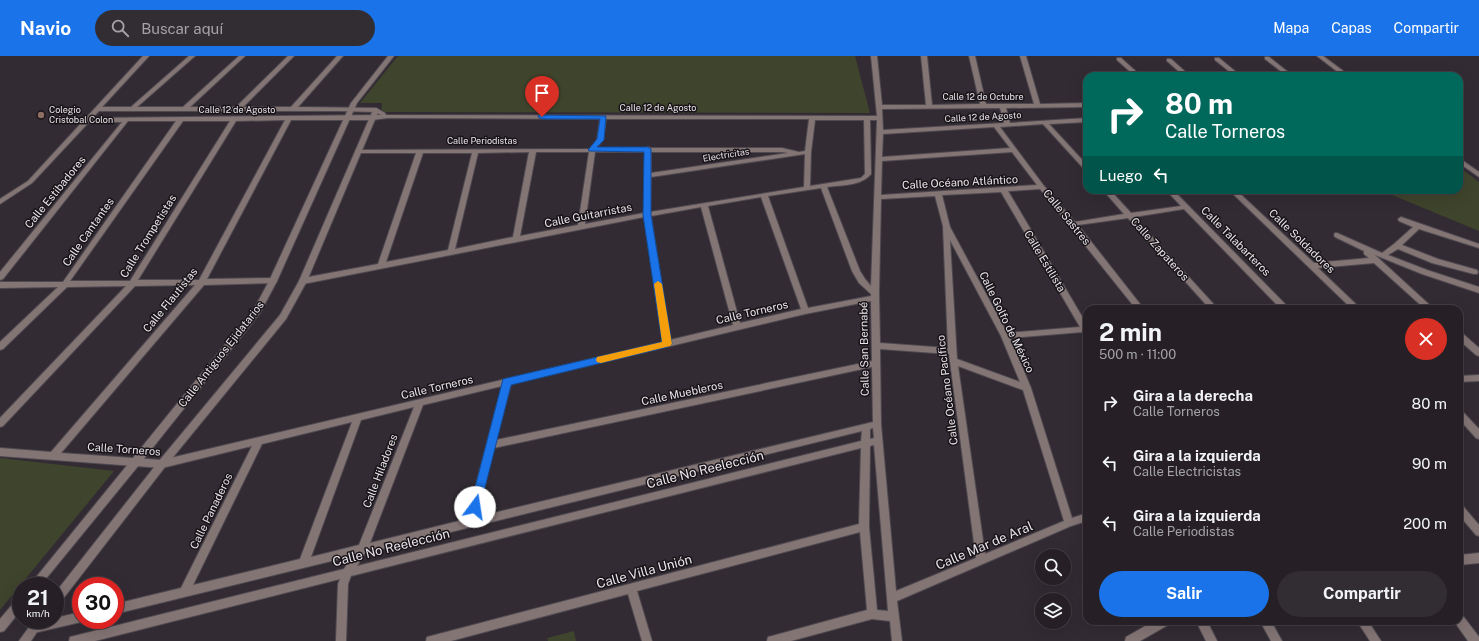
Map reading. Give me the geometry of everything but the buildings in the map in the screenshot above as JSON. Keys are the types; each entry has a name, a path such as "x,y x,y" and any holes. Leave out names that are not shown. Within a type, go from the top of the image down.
{"street":[{"path":"0,202 30,182 146,56"},
{"path":"132,109 192,56"},
{"path":"185,109 242,56"},
{"path":"238,109 291,56"},
{"path":"292,109 340,56"},
{"name":"Calle Antiguos Ejidatarios","path":"41,577 257,311 273,281 356,98 391,56"},
{"name":"Calle San Bernabé","path":"874,56 880,118 875,296 877,424 897,641"},
{"path":"924,56 929,106"},
{"path":"972,56 983,106"},
{"path":"1023,56 1037,105"},
{"path":"1320,56 1342,72"},
{"path":"1267,58 1285,72"},
{"path":"1119,59 1134,72"},
{"path":"1217,59 1233,72"},
{"path":"1169,60 1182,72"},
{"path":"1002,105 1007,124"},
{"name":"Calle 12 de Octubre","path":"879,107 1083,105"},
{"name":"Calle 12 de Agosto","path":"96,109 350,110 388,116 880,118"},
{"name":"Calle 12 de Agosto","path":"86,120 347,118 374,114"},
{"name":"Calle Antiguos Ejidatarios","path":"64,589 162,464 283,317 303,281 374,114"},
{"path":"581,227 592,150 600,140 603,117"},
{"name":"Calle Flautistas","path":"53,456 201,283 289,118"},
{"path":"807,188 808,152 812,118"},
{"name":"Calle Guitarristas","path":"303,281 647,215 857,181 866,177 868,174 867,118"},
{"name":"Calle Cantantes","path":"0,347 64,284 180,119"},
{"name":"Calle Trompetistas","path":"0,424 132,284 234,119"},
{"name":"Calle Estibadores","path":"0,277 126,120"},
{"name":"Calle 12 de Agosto","path":"880,132 1083,120"},
{"path":"1045,123 1083,165"},
{"name":"Calle Sastres","path":"995,125 1042,187 1074,224 1137,305"},
{"path":"648,149 647,215 667,344"},
{"name":"Calle Periodistas","path":"358,151 648,149 782,150 797,153"},
{"path":"451,252 476,150"},
{"path":"516,240 533,150"},
{"path":"880,159 1013,150"},
{"path":"381,266 420,151"},
{"name":"Electricitas","path":"647,176 808,152"},
{"path":"1463,163 1479,175"},
{"path":"823,186 856,271 862,281 875,296"},
{"name":"Calle Océano Atlántico","path":"878,197 1042,187"},
{"name":"Calle Estilista","path":"1003,190 1083,325"},
{"name":"Calle Océano Pacífico","path":"938,193 946,226 953,361 981,560"},
{"name":"Calle Zapateros","path":"1110,194 1210,305"},
{"name":"Calle Talabarteros","path":"1173,194 1282,305"},
{"name":"Calle Soldadores","path":"1236,194 1353,305"},
{"path":"764,195 805,312"},
{"path":"704,205 737,327"},
{"path":"1074,224 1186,207"},
{"path":"1402,219 1418,226 1479,246"},
{"name":"Calle Golfo de México","path":"946,226 1005,336 1027,388 1069,523"},
{"path":"1379,258 1397,246 1418,226"},
{"path":"1337,235 1379,258 1426,305"},
{"path":"1397,246 1435,261 1474,272"},
{"path":"1313,266 1379,258 1479,290"},
{"path":"0,285 273,281"},
{"name":"Calle Torneros","path":"0,452 162,464 737,327 875,296"},
{"path":"1005,336 1083,330"},
{"path":"1463,339 1479,353"},
{"path":"876,346 952,351"},
{"path":"953,361 1027,388"},
{"name":"Calle Muebleros","path":"491,445 877,363"},
{"path":"1463,379 1479,378"},
{"path":"471,522 506,382"},
{"name":"Calle Hiladores","path":"341,641 342,584 347,573 363,548 420,402"},
{"path":"304,563 358,417"},
{"path":"1463,417 1479,435"},
{"name":"Calle No Reelección","path":"124,607 877,424"},
{"path":"866,427 864,527 872,614"},
{"name":"Calle Panaderos","path":"184,592 259,441"},
{"name":"Calle No Reelección","path":"74,641 878,441"},
{"path":"1463,513 1479,532"},
{"name":"Calle Mar de Aral","path":"892,598 1083,518"},
{"name":"Calle Villa Unión","path":"431,641 864,527"},
{"path":"1463,560 1479,558"},
{"path":"632,588 647,641"},
{"path":"0,627 12,613"},
{"path":"772,641 801,637 872,614 894,617"},
{"path":"1130,641 1157,625"},
{"path":"1203,625 1212,641"},
{"path":"1267,625 1277,641"},
{"path":"1365,625 1376,641"},
{"path":"1463,625 1475,641"},
{"path":"24,641 33,629"}],"green space":[{"path":"398,56 855,56 870,113 381,112 382,103 360,103"},
{"path":"1463,170 1479,182 1479,231 1390,194 1463,194"},
{"path":"0,458 114,471 27,577 12,577 12,595 0,610"},
{"path":"574,631 576,641 548,641 547,638"}],"slow traffic":[{"path":"601,360 667,344 658,284"}],"place":[{"name":"Colegio Cristobal Colon","path":"41,115"}],"route":[{"path":"475,507 506,382 667,344 647,215 648,149 592,150 599,143 603,117 542,117"}]}
